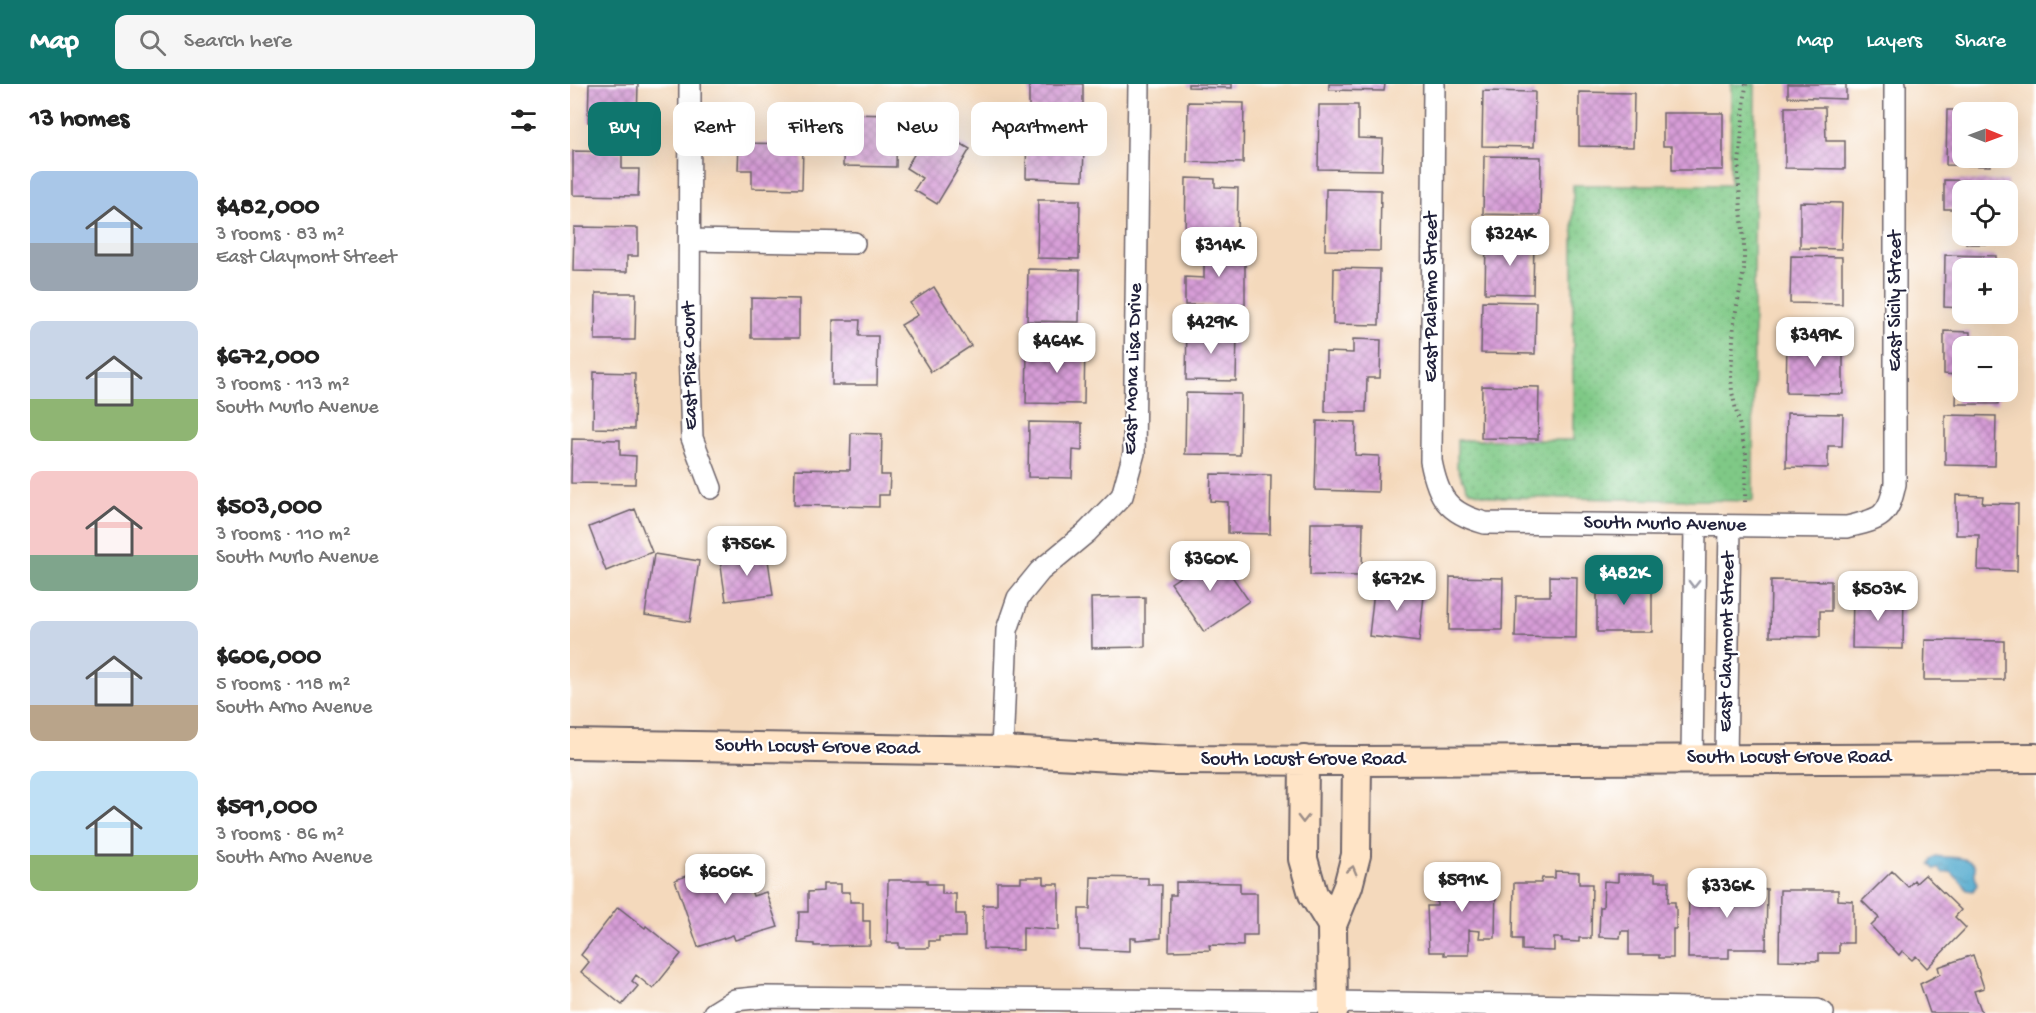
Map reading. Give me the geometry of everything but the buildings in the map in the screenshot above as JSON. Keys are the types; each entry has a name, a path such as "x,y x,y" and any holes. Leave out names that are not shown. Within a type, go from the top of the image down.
{"main road":[{"name":"South Locust Grove Road","path":"570,744 1002,751 1169,760 2036,758"},
{"path":"1304,760 1303,859 1313,894 1332,924"},
{"path":"1333,1008 1332,924 1348,886 1356,855 1357,761"}],"street":[{"name":"East Pisa Court","path":"690,84 689,348 692,438 711,488"},
{"name":"East Mona Lisa Drive","path":"1002,751 1007,630 1018,598 1040,571 1087,532 1122,496 1134,453 1139,84"},
{"name":"East Palermo Street","path":"1434,84 1431,461 1436,485 1449,506"},
{"name":"East Sicily Street","path":"1883,516 1892,499 1896,465 1895,84"},
{"path":"690,240 854,243"},
{"name":"South Murlo Avenue","path":"1449,506 1466,518 1485,523 1847,527 1883,516"},
{"name":"East Claymont Street","path":"1692,758 1695,526"},
{"name":"East Claymont Street","path":"1726,758 1730,526"},
{"path":"715,1012 735,1000 764,997 1333,1008 1817,1010 1823,1013"}],"path":[{"path":"1745,502 1746,454 1732,392 1731,376 1734,321 1743,270 1744,241 1738,176 1746,84"}],"green space":[{"path":"1731,84 1755,84 1753,501 1493,497 1468,490 1457,467 1457,440 1573,440 1573,185 1730,185"}],"water":[{"path":"1936,856 1962,858 1971,862 1975,866 1977,885 1973,891 1967,890 1951,872 1943,873 1939,869 1934,869 1930,864"}]}
